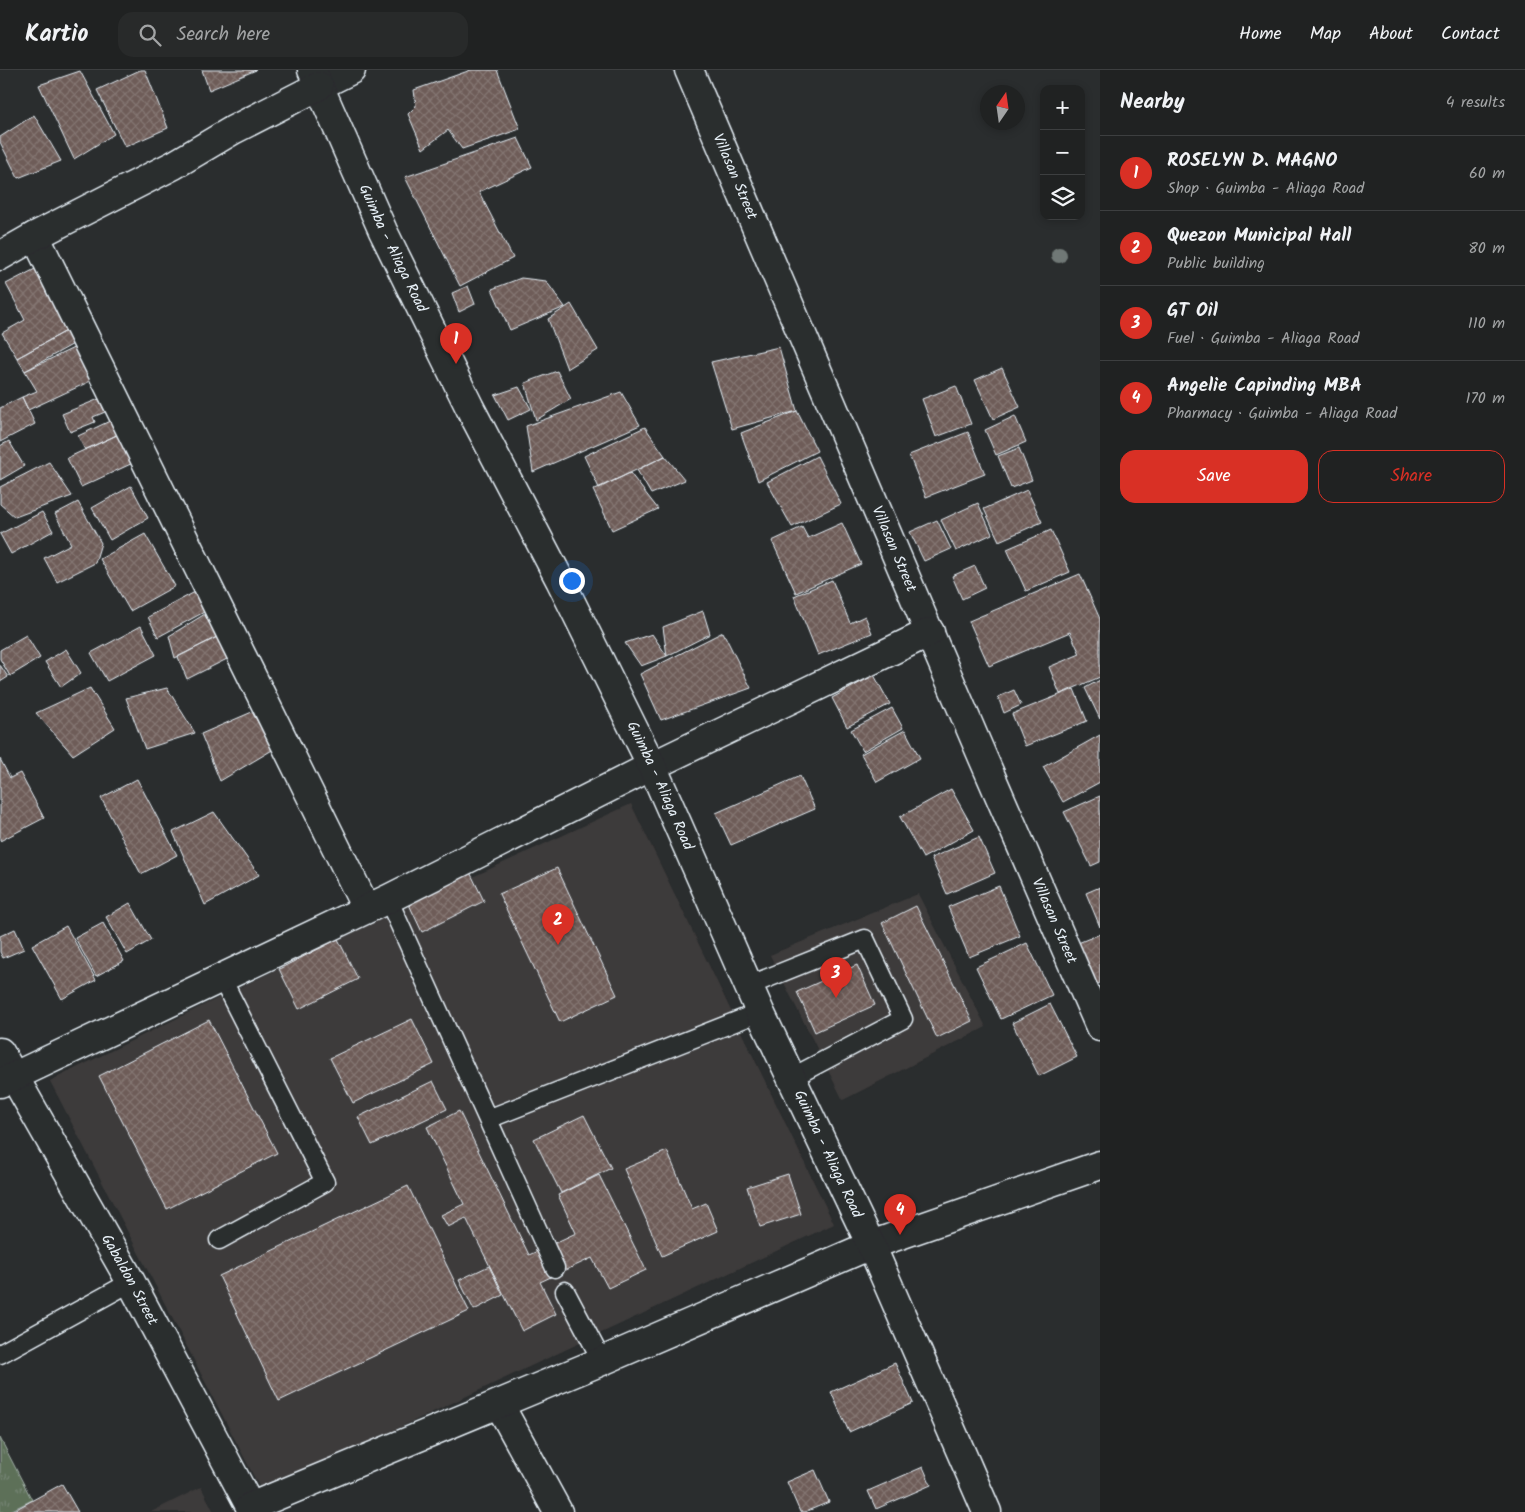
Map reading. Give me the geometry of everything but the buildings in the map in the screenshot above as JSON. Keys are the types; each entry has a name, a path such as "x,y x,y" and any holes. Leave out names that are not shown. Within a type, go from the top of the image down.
{"street":[{"path":"0,256 34,236 174,165 316,78 351,70"},
{"name":"Villasan Street","path":"689,70 1100,1027"},
{"name":"Guimba - Aliaga Road","path":"316,78 383,231 452,373 560,580 652,766 748,986 871,1245 987,1512"},
{"path":"34,236 377,903"},
{"path":"7,1080 377,903 652,766 930,632"},
{"name":"Gabaldon Street","path":"0,1052 7,1080 131,1282 252,1510"},
{"path":"252,1510 871,1245 1100,1166"},
{"path":"499,1404 558,1512"}],"lane":[{"path":"377,903 488,1119 554,1268"},
{"path":"748,986 864,939 903,1020 791,1078"},
{"path":"219,1240 325,1182 220,977"},
{"path":"488,1119 760,1012"},
{"path":"0,1354 131,1282"},
{"path":"565,1291 602,1361"}],"shaded area":[{"path":"631,804 834,1224 262,1492 50,1081 338,939"},
{"path":"918,894 986,1027 843,1100 770,955"},
{"path":"201,1487 214,1512 151,1512"}],"green space":[{"path":"0,1438 32,1500 8,1512 0,1512"}],"place":[{"name":"ROSELYN D. MAGNO","path":"456,364"},
{"name":"Quezon Municipal Hall","path":"558,945"},
{"name":"GT Oil","path":"836,998"},
{"name":"Angelie Capinding MBA","path":"900,1235"}]}
